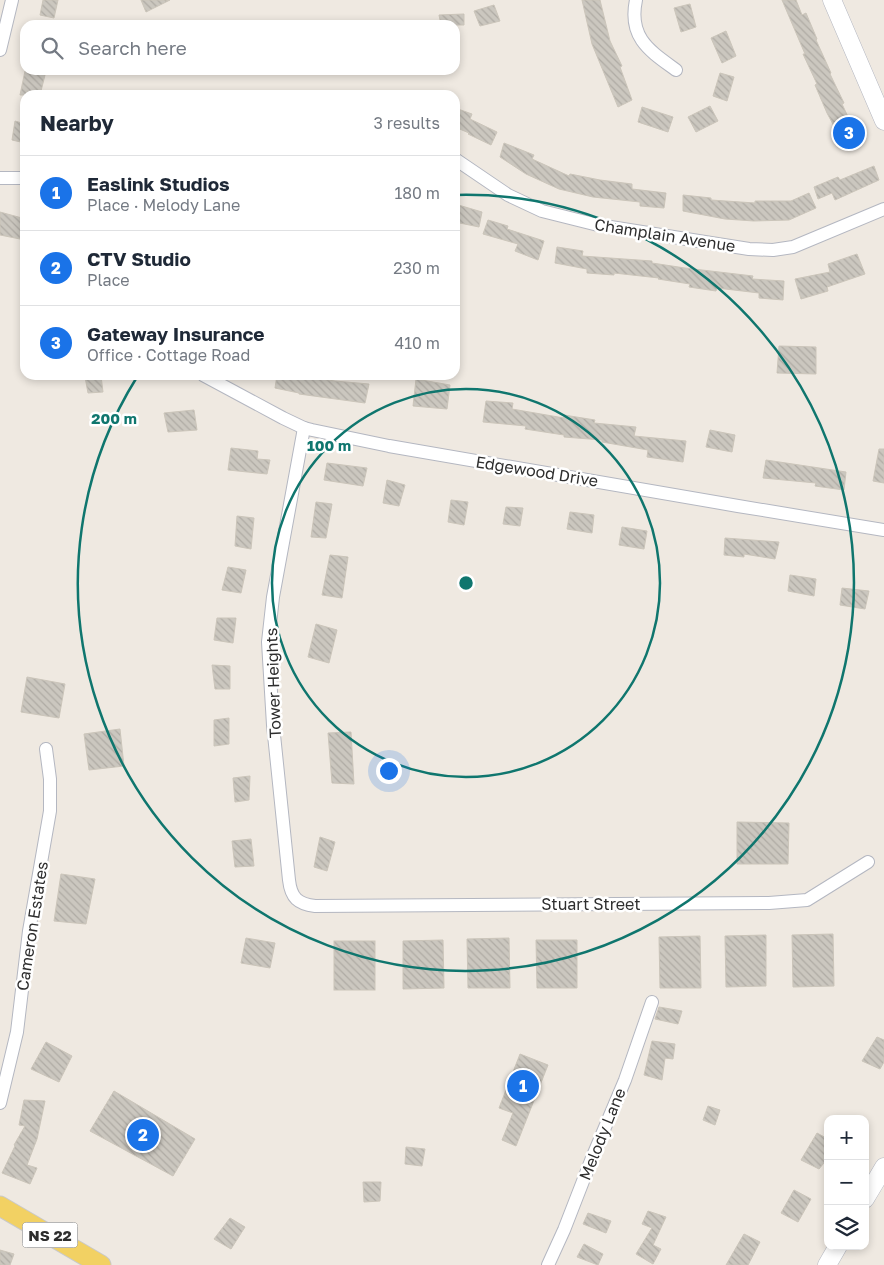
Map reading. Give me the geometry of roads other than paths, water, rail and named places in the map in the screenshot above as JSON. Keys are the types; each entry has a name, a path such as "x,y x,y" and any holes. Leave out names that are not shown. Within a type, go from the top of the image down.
{"main road":[{"name":"NS 22","path":"0,1206 101,1265"}],"street":[{"path":"0,50 12,0"},
{"path":"636,0 634,15 640,38 648,50 676,70"},
{"path":"832,0 884,121"},
{"name":"Champlain Avenue","path":"460,162 508,194 542,211 598,224 749,249 772,250 792,247 884,210"},
{"path":"0,178 20,178"},
{"name":"Edgewood Drive","path":"213,380 304,428 389,446 884,530"},
{"name":"Tower Heights","path":"304,428 276,577 268,642 273,724 289,885 293,898 304,904"},
{"name":"Cameron Estates","path":"0,1103 17,1032 29,931 50,811 50,779 46,749"},
{"name":"Stuart Street","path":"304,904 315,906 769,903 808,900 868,862"},
{"name":"Melody Lane","path":"548,1265 624,1080 652,1002"},
{"path":"869,1192 884,1167"},
{"path":"827,1265 836,1250"}],"place":[{"name":"Gateway Insurance","path":"849,133"},
{"name":"Easlink Studios","path":"523,1086"},
{"name":"CTV Studio","path":"143,1135"}]}
